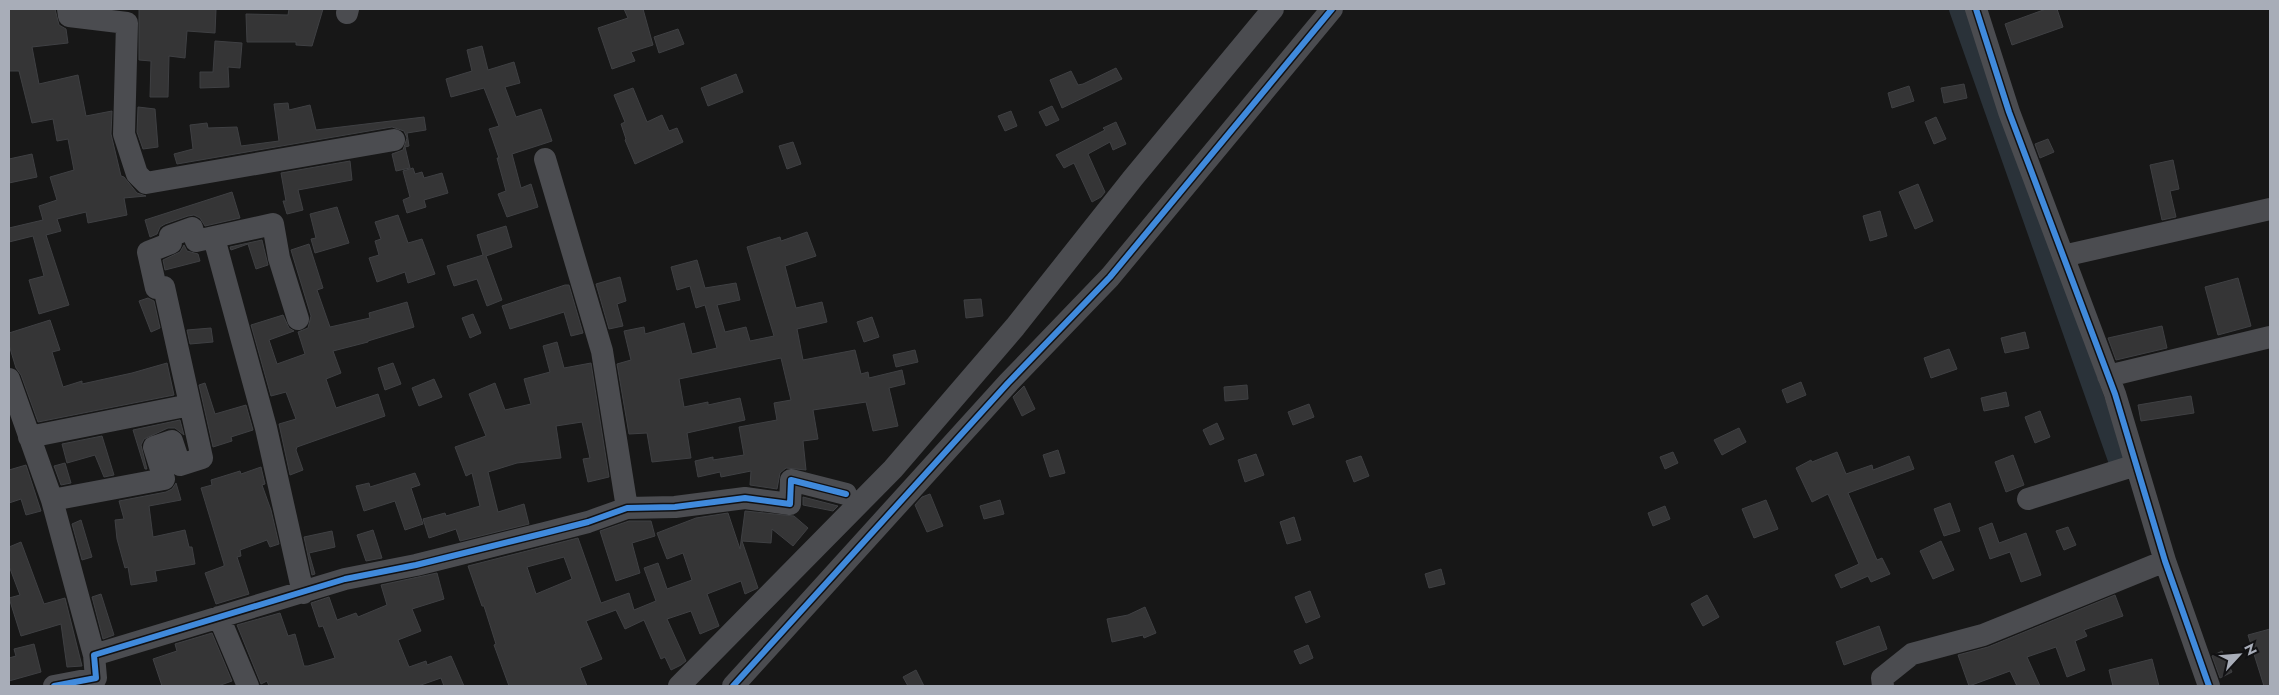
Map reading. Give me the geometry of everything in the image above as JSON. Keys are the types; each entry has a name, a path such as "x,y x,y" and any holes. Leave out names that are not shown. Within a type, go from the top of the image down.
{"street":[{"path":"68,9 69,16 127,23 124,134 137,174 146,183 394,140"},
{"path":"679,686 893,469 1015,327 1133,178 1273,9"},
{"path":"733,686 1008,383 1110,277 1332,9"},
{"path":"1976,9 2009,112 2108,376 2164,561 2209,686"},
{"path":"545,159 602,351 627,508"},
{"path":"2064,256 2270,209"},
{"path":"52,500 164,479 154,447 172,441 180,464 202,458 164,287 156,288 148,252 172,243 170,236 192,228 196,241 273,224 279,258 298,319"},
{"path":"214,238 266,428 303,592"},
{"path":"2108,376 2270,337"},
{"path":"9,379 52,500 94,655 96,678 54,686"},
{"path":"29,437 190,404"},
{"path":"2028,499 2136,465"},
{"path":"94,655 345,580 416,565 588,522 627,508 675,507 745,498 790,504 791,480 846,494"},
{"path":"1883,686 1882,678 1912,654 1984,634 2164,561"},
{"path":"219,617 248,686"}],"building":[{"path":"9,9 55,9 59,25 66,29 68,43 32,47 39,84 78,75 86,116 112,111 111,134 121,176 137,193 146,196 124,198 127,215 88,223 86,212 57,219 61,231 46,235 69,305 39,314 29,280 44,276 33,236 9,242 9,228 43,220 39,206 57,200 50,177 74,170 68,139 57,141 53,119 32,123 19,71 9,71"},
{"path":"139,9 216,9 215,33 187,31 185,58 169,56 168,97 150,97 151,61 139,60"},
{"path":"289,9 323,9 312,46 296,45 296,42 247,42 246,14 288,15"},
{"path":"624,9 643,9 653,45 631,52 635,61 612,69 598,28 628,18"},
{"path":"2046,9 2057,9 2063,27 2012,45 2005,24"},
{"path":"678,29 684,44 659,53 654,37"},
{"path":"215,41 242,43 240,68 228,67 229,87 200,88 200,72 213,72"},
{"path":"482,46 488,70 514,62 520,83 505,87 516,117 541,109 552,141 512,154 521,188 531,184 538,207 507,217 498,194 506,191 497,158 499,158 489,129 499,126 484,88 451,97 446,79 472,71 467,50"},
{"path":"1116,68 1122,79 1062,108 1050,80 1071,71 1078,85"},
{"path":"736,74 743,92 708,106 701,88"},
{"path":"1964,84 1967,98 1944,103 1941,88"},
{"path":"1909,86 1914,101 1892,108 1888,93"},
{"path":"633,88 647,122 662,115 669,131 677,128 683,142 635,164 625,140 621,124 625,122 614,95"},
{"path":"288,103 289,110 310,105 316,130 424,117 426,130 407,133 409,146 405,147 410,168 396,171 392,154 403,150 407,138 404,131 392,127 177,164 174,154 193,149 190,125 207,123 208,128 237,127 241,146 279,141 274,104"},
{"path":"1052,106 1059,120 1046,126 1039,112"},
{"path":"138,107 155,109 158,147 143,149 137,132"},
{"path":"1011,111 1017,126 1005,131 998,116"},
{"path":"1936,117 1946,139 1934,144 1925,122"},
{"path":"1116,122 1126,144 1113,150 1110,142 1088,154 1105,192 1101,197 1092,202 1074,163 1064,168 1056,155 1105,130 1103,128"},
{"path":"2048,139 2054,152 2040,158 2035,144"},
{"path":"793,142 801,164 787,169 779,146"},
{"path":"32,154 37,177 9,183 9,159"},
{"path":"2173,160 2179,189 2170,191 2176,217 2162,220 2150,165"},
{"path":"350,161 352,180 298,190 303,210 287,214 283,201 286,201 281,173"},
{"path":"413,168 415,174 422,172 424,178 442,173 448,193 424,200 426,207 407,213 403,200 410,197 403,171"},
{"path":"1918,184 1933,221 1915,229 1899,192"},
{"path":"232,192 240,218 205,226 200,218 194,215 188,216 165,224 160,227 157,234 150,237 145,220"},
{"path":"337,207 349,243 315,253 311,239 316,238 310,214"},
{"path":"1880,211 1887,236 1870,241 1863,216"},
{"path":"398,215 408,243 422,239 435,274 408,283 405,272 377,282 369,258 379,255 375,241 381,239 375,222"},
{"path":"506,226 512,247 486,256 502,300 487,306 477,279 454,286 447,266 483,255 477,235"},
{"path":"807,232 816,256 785,266 796,308 822,302 827,322 797,329 803,360 855,350 861,374 868,372 869,378 902,370 905,384 889,388 898,426 873,431 866,402 813,410 818,439 803,441 806,470 786,468 780,473 777,489 750,485 751,471 721,477 720,472 698,477 695,461 713,457 713,460 744,455 739,427 777,420 774,403 791,400 781,358 679,379 684,407 708,402 708,405 740,398 745,420 687,433 691,458 652,462 647,433 629,434 617,364 631,360 624,331 644,327 645,334 684,323 692,354 717,348 705,305 696,308 690,286 677,290 671,267 697,260 705,288 736,283 740,300 717,305 725,332 746,327 750,341 774,336 747,247 780,237 781,241"},
{"path":"262,240 268,265 256,269 248,244 231,250 230,247"},
{"path":"309,244 323,288 317,290 330,327 370,318 369,313 407,302 414,327 333,351 341,373 326,379 336,408 378,394 385,416 297,447 296,450 303,470 290,475 279,424 296,419 286,392 271,396 251,325 283,315 289,328 294,331 269,340 277,364 305,354 298,332 308,328 311,316 291,250"},
{"path":"184,245 187,251 198,254 200,261 165,270 163,260 180,252"},
{"path":"620,277 626,301 617,304 623,326 609,329 596,284"},
{"path":"2238,278 2251,326 2218,335 2205,287"},
{"path":"569,285 583,333 571,336 564,312 510,329 502,306"},
{"path":"148,298 154,301 160,328 151,332 139,301"},
{"path":"981,299 983,316 966,318 964,300"},
{"path":"473,314 481,333 470,338 462,318"},
{"path":"872,317 879,337 864,342 857,322"},
{"path":"50,320 60,350 52,352 63,387 82,381 82,384 132,373 167,363 174,395 38,422 21,375 16,368 9,345 9,333"},
{"path":"2162,326 2167,348 2116,360 2108,338"},
{"path":"211,328 213,342 190,344 187,330"},
{"path":"2025,332 2029,348 2005,353 2001,338"},
{"path":"557,342 564,368 591,363 609,477 588,482 583,459 590,458 582,422 556,426 561,458 517,463 488,472 498,512 524,504 529,524 460,541 456,529 429,538 423,519 445,513 446,516 480,506 472,473 466,476 455,447 486,436 469,394 495,383 505,410 531,404 524,379 550,372 543,346"},
{"path":"1949,349 1957,369 1931,378 1924,358"},
{"path":"915,350 918,362 896,367 893,355"},
{"path":"393,363 401,384 385,390 378,368"},
{"path":"434,379 442,397 419,406 412,388"},
{"path":"1801,382 1806,395 1787,403 1782,390"},
{"path":"205,383 215,414 246,405 253,430 231,437 232,441 213,447 199,385"},
{"path":"1247,385 1248,399 1225,401 1224,387"},
{"path":"1024,386 1035,409 1022,416 1013,397"},
{"path":"2006,392 2009,406 1984,411 1981,398"},
{"path":"2191,396 2194,413 2141,421 2138,405"},
{"path":"1309,404 1314,417 1293,425 1288,412"},
{"path":"2040,411 2050,437 2035,443 2025,417"},
{"path":"180,420 184,435 175,428 168,428 144,439 141,445 147,469 145,469 133,430"},
{"path":"1217,423 1224,439 1210,445 1203,430"},
{"path":"1739,428 1746,442 1722,455 1714,440"},
{"path":"102,436 114,475 104,477 95,455 67,463 62,444"},
{"path":"1058,450 1065,473 1050,477 1043,455"},
{"path":"1673,452 1678,463 1665,469 1660,457"},
{"path":"1837,452 1846,474 1872,465 1873,470 1909,456 1914,469 1848,493 1877,560 1882,558 1890,574 1871,582 1868,576 1841,588 1835,575 1859,564 1828,494 1812,502 1796,468 1811,460 1812,462"},
{"path":"1256,454 1264,475 1245,482 1238,460"},
{"path":"2013,455 2024,485 2006,492 1995,462"},
{"path":"1361,456 1369,476 1354,482 1346,461"},
{"path":"65,463 71,483 61,485 54,466"},
{"path":"26,465 41,511 26,515 21,499 9,503 9,470"},
{"path":"261,467 265,484 262,485 271,510 279,544 270,547 267,540 240,550 241,556 237,557 249,594 216,604 205,573 224,566 224,564 201,488 212,485 211,480 240,471 241,474"},
{"path":"415,473 420,485 411,488 423,524 405,530 395,501 364,511 356,486 369,483 370,487"},
{"path":"176,483 181,500 149,506 153,537 185,530 189,547 192,547 195,564 155,571 157,581 131,585 128,567 125,568 117,539 115,520 124,519 119,501 166,492 172,489"},
{"path":"930,494 943,526 927,532 915,505 922,497"},
{"path":"803,497 838,506 833,511 803,505"},
{"path":"1000,500 1004,514 984,519 980,506"},
{"path":"1766,500 1778,529 1754,538 1742,509"},
{"path":"1950,503 1960,531 1944,536 1934,509"},
{"path":"1665,506 1670,519 1653,526 1648,513"},
{"path":"745,511 794,516 808,528 793,546 772,529 771,543 742,541 758,588 745,594 741,581 707,594 719,626 700,634 691,611 667,619 686,661 671,670 665,657 661,659 644,620 625,629 616,610 586,621 602,659 580,668 587,686 509,686 494,645 496,644 484,606 482,606 468,566 578,538 601,603 629,593 634,610 656,601 644,568 658,563 667,589 692,580 683,553 667,559 657,533 696,518 728,513 740,549","holes":["564,557 572,579 536,594 527,567"]},
{"path":"1294,517 1301,540 1287,544 1280,522"},
{"path":"81,520 92,557 82,560 72,524"},
{"path":"629,521 651,521 655,536 632,543 640,573 616,581 600,531"},
{"path":"1992,523 1999,543 2026,533 2041,575 2021,582 2010,552 1990,559 1979,528"},
{"path":"2068,527 2076,545 2064,550 2056,531"},
{"path":"373,530 382,558 366,561 357,535"},
{"path":"332,531 335,547 309,553 315,574 312,575 304,537"},
{"path":"1941,541 1954,570 1933,579 1920,551"},
{"path":"21,542 44,604 65,598 82,666 67,667 61,624 21,636 9,598 20,595 9,566 9,547"},
{"path":"1441,569 1445,584 1429,588 1425,574"},
{"path":"437,573 444,599 412,609 421,631 398,640 409,667 426,661 427,665 451,656 464,686 444,686 441,678 418,686 269,686 267,681 261,684 237,625 280,613 288,636 295,634 304,666 308,666 335,658 323,626 319,627 311,603 329,597 337,620 356,613 358,617 387,605 381,585"},
{"path":"1310,591 1320,617 1306,623 1295,597"},
{"path":"101,594 114,635 103,639 92,597"},
{"path":"1707,595 1719,617 1703,626 1691,604"},
{"path":"2115,595 2123,616 2084,630 2087,636 2075,641 2085,670 2067,677 2056,647 2027,657 2040,686 2017,686 2010,671 1969,686 1958,655 1988,647"},
{"path":"1145,607 1156,633 1144,638 1143,635 1112,642 1107,619 1128,615"},
{"path":"1879,626 1887,649 1844,665 1836,642"},
{"path":"2270,629 2270,686 2264,686 2248,635"},
{"path":"212,633 232,681 218,686 162,686 153,659 177,651 175,644"},
{"path":"34,644 41,672 9,681 9,658 16,656 14,649"},
{"path":"1308,645 1313,658 1300,664 1294,651"},
{"path":"2222,651 2232,672 2220,678 2212,656"},
{"path":"2152,659 2159,686 2113,686 2109,670"},
{"path":"916,670 924,686 908,686 903,677"}],"waterway":[{"path":"1958,9 2117,460"}],"cycle path":[{"path":"733,686 1008,383 1110,277 1332,9"},
{"path":"1976,9 2009,112 2115,394 2165,561 2209,686"},
{"path":"54,686 96,678 94,655 345,579 416,565 545,533 588,522 627,508 675,507 745,498 790,504 791,480 846,494"}]}
